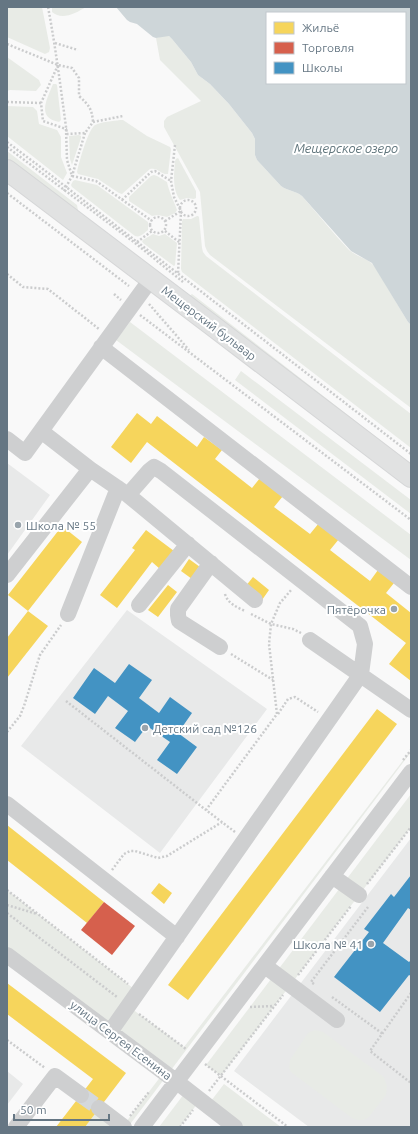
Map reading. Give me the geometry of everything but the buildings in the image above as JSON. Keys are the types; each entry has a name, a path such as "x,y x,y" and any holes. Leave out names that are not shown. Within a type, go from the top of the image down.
{"main road":[{"name":"Мещерский бульвар","path":"7,170 145,286 411,477"}],"street":[{"path":"7,439 25,453 145,286"},
{"path":"105,342 411,587"},
{"path":"41,431 90,469 123,492 255,600"},
{"path":"68,614 123,492 154,467 360,626 365,644 361,674 110,1032"},
{"path":"7,575 90,469"},
{"path":"139,605 188,544"},
{"path":"211,563 178,609 178,615 179,621 220,647"},
{"path":"310,640 411,710"},
{"path":"142,1127 411,772"},
{"path":"7,804 177,937"},
{"path":"332,876 359,895"},
{"name":"улица Сергея Есенина","path":"7,955 235,1127"},
{"path":"265,966 337,1020"},
{"path":"16,1127 55,1076 80,1095"},
{"path":"99,1108 124,1127"}],"path":[{"path":"48,7 55,43 66,129 67,160 72,176"},
{"path":"55,43 78,50"},
{"path":"7,44 58,65 72,68 79,78 79,96 88,104 94,122"},
{"path":"58,65 41,103 43,121 66,129 67,134 85,132"},
{"path":"7,102 41,103"},
{"path":"64,191 72,176 85,132 94,122 123,116"},
{"path":"7,142 177,275 411,454"},
{"path":"175,145 171,181 174,197 181,211 185,216 190,217 195,214 197,208 191,201 186,201 182,204 180,209 181,211 177,275"},
{"path":"122,200 151,172 155,172 171,181"},
{"path":"72,176 96,181 152,221"},
{"path":"7,193 145,286 194,355"},
{"path":"165,221 181,211"},
{"path":"158,217 165,221 167,226 165,231 157,234 152,231 150,226 152,221 158,217"},
{"path":"136,242 152,231"},
{"path":"165,231 179,242"},
{"path":"7,274 23,287 48,289 105,342"},
{"path":"130,307 411,520"},
{"path":"277,714 269,644 271,624 280,603 299,579"},
{"path":"7,732 20,716 40,655 68,614"},
{"path":"220,647 274,680"},
{"path":"206,810 288,699 295,697 329,720"},
{"path":"66,701 245,839"},
{"path":"105,880 124,854 130,851 158,858 167,856 222,822"},
{"path":"7,890 138,992"},
{"path":"318,987 311,982 370,903 359,895"},
{"path":"7,905 39,915"},
{"path":"7,913 288,1127"},
{"path":"411,993 370,1052 411,1083"},
{"path":"331,996 382,1034"},
{"path":"7,1040 55,1076"}],"shaded area":[{"path":"7,7 42,7 50,48 49,52 45,54 7,37"},
{"path":"52,7 86,7 73,14 60,16 52,12"},
{"path":"169,36 172,39 191,62 198,75 210,84 229,104 252,133 255,139 255,155 257,160 281,186 302,196 349,250 375,267 411,325 411,408 210,255 207,251 205,246 200,192 164,127 164,121 167,117 201,101 160,60 156,38"},
{"path":"7,57 39,80 41,85 36,91 7,91"},
{"path":"53,84 57,85 61,120 59,122 52,120 45,112 46,102"},
{"path":"7,106 33,107 37,111 39,124 57,130 61,137 61,157 67,173 63,180 7,136"},
{"path":"123,120 147,136 170,147 171,149 168,174 155,169 150,169 122,194 98,179 78,174 77,172 84,147 92,128 95,125 104,122"},
{"path":"79,135 81,138 72,165 70,159 69,136"},
{"path":"7,151 77,205 79,216 7,160"},
{"path":"178,158 196,191 196,198 194,199 187,198 180,200 177,196 174,176 175,161"},
{"path":"154,175 167,182 177,210 175,213 167,217 158,215 152,216 129,201 129,197 151,176"},
{"path":"75,180 97,185 148,222 148,230 140,236 135,236 72,187 71,185"},
{"path":"197,216 199,217 202,248 206,256 411,414 411,448 182,272 182,221 183,219 191,219"},
{"path":"153,234 159,236 165,234 177,243 174,266 143,243 143,240"},
{"path":"192,294 411,464 411,468 188,297"},
{"path":"130,322 411,535 411,560 116,340"},
{"path":"241,371 411,500 411,514 235,380"},
{"name":"Школа № 55","path":"7,463 50,495 7,555"},
{"name":"Детский сад №126","path":"127,610 267,709 160,853 21,746"},
{"path":"411,750 411,752 128,1127 85,1127 99,1108 123,1126 164,1072 7,955 7,890 138,992 128,1006 184,1047"},
{"path":"411,794 411,827 221,1076 206,1065"},
{"name":"Школа № 41","path":"411,838 411,1127 309,1127 234,1071"},
{"path":"315,1030 323,1032 384,1077 387,1086 386,1095 368,1118 358,1120 352,1118 291,1072 289,1068 290,1060 308,1033"},
{"path":"7,1071 23,1084 7,1105"},
{"path":"224,1084 281,1127 244,1127 211,1101"},
{"path":"187,1090 200,1100 180,1127 159,1127"}],"water":[{"name":"Мещерское озеро","path":"116,7 411,7 411,325 372,263 351,251 302,196 281,186 257,160 255,155 255,139 252,133 229,104 210,84 198,75 191,62 172,39 169,36 153,37 137,24 130,22"}],"tunnel":[{"path":"81,1095 99,1108"}],"place":[{"name":"Школа № 55","path":"18,525"},
{"name":"Пятёрочка","path":"394,609"},
{"name":"Детский сад №126","path":"145,728"},
{"name":"Школа № 41","path":"371,944"}]}
